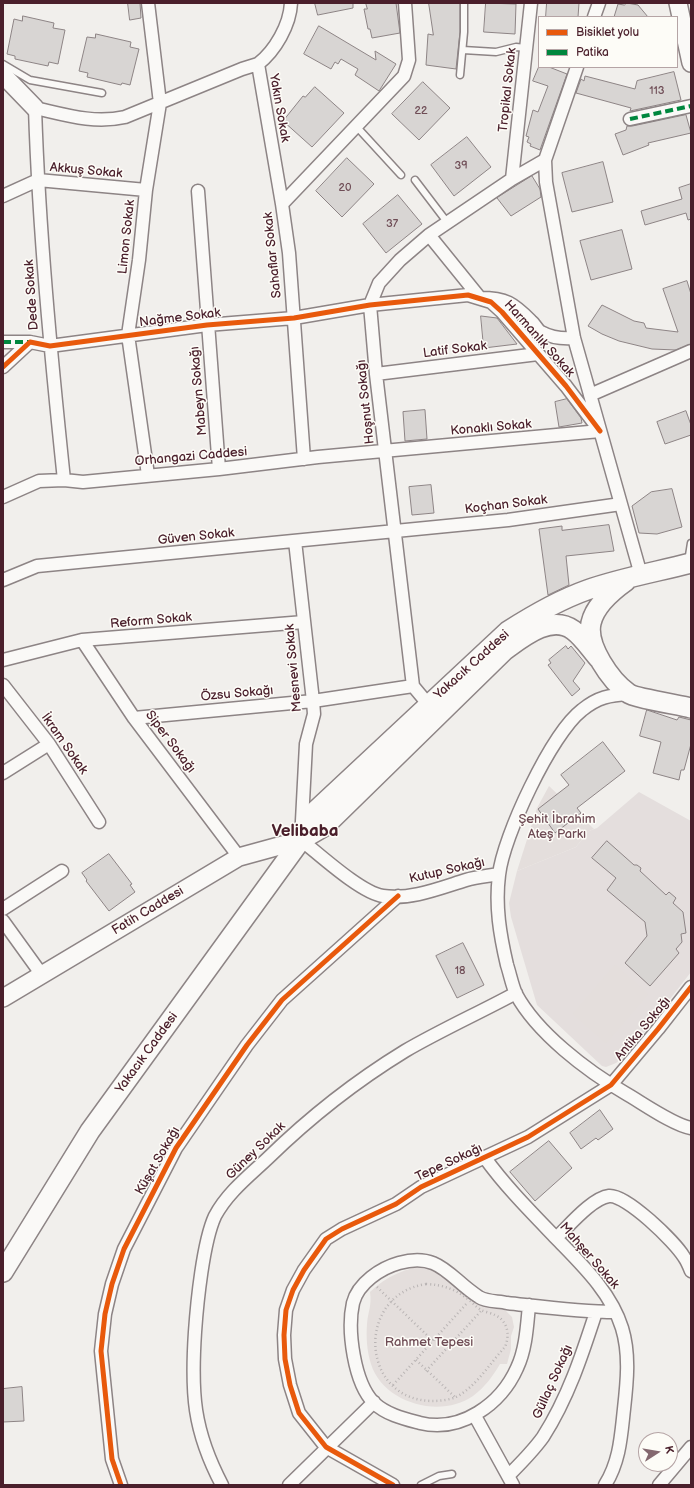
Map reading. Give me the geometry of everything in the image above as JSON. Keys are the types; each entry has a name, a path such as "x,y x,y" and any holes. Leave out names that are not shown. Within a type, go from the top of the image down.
{"main road":[{"name":"Yakacık Caddesi","path":"433,710 500,638 530,617 587,590 636,576 689,564"},
{"path":"636,576 609,595 596,612 591,623 592,639 600,660 611,676 629,694 691,708"},
{"name":"Yakacık Caddesi","path":"3,1272 90,1131 301,840 312,814 433,710 505,650 523,637 542,627 555,624 565,626 572,630 600,660"}],"street":[{"name":"Limon Sokak","path":"148,3 160,103 146,190 139,260 128,335 148,475"},
{"name":"Yakın Sokak","path":"282,204 258,64 264,60 280,37 287,21 291,3"},
{"name":"Sahaflar Sokak","path":"304,459 289,253 282,204 404,76 410,60 405,3"},
{"name":"Tropikal Sokak","path":"512,179 531,3"},
{"path":"594,16 599,3"},
{"path":"678,3 691,63"},
{"path":"3,75 35,108 76,118 102,121 125,117 242,69 258,64"},
{"path":"577,68 545,160 546,182 574,338 621,504 636,576"},
{"path":"630,119 691,106"},
{"name":"Dede Sokak","path":"35,108 38,180 50,346 64,480"},
{"name":"Hoşnut Sokağı","path":"413,686 376,374 370,305 379,283 400,260 429,235 512,179 545,160"},
{"name":"Akkuş Sokak","path":"3,196 38,180 146,190"},
{"name":"Mabeyn Sokağı","path":"198,191 219,469"},
{"path":"429,235 480,298 496,298 506,300 516,306 539,331 559,339 574,338"},
{"name":"Harmanlık Sokak","path":"370,305 468,295 491,302 502,312 566,386 600,431"},
{"name":"Nağme Sokak","path":"3,342 30,342 50,346 207,325 294,318 370,305"},
{"path":"534,324 535,351"},
{"path":"3,367 30,342"},
{"name":"Latif Sokak","path":"376,374 535,351"},
{"path":"590,395 691,351"},
{"name":"Konaklı Sokak","path":"385,451 600,431"},
{"name":"Orhangazi Caddesi","path":"3,497 39,481 64,480 83,482 385,451"},
{"name":"Koçhan Sokak","path":"394,532 508,520 621,504"},
{"name":"Güven Sokak","path":"3,580 37,566 394,532"},
{"name":"Mesnevi Sokak","path":"295,541 314,714 306,744 301,840"},
{"name":"Reform Sokak","path":"3,660 82,640 304,622"},
{"name":"Siper Sokağı","path":"82,640 134,718 239,857"},
{"name":"İkram Sokak","path":"3,685 49,744 99,822"},
{"path":"413,686 433,710"},
{"name":"Özsu Sokağı","path":"134,718 313,701 413,686"},
{"path":"629,694 606,696 582,710 568,725 534,780 509,835 499,874 497,901 500,936 516,993 532,1018 550,1036 611,1085 660,1113 691,1128"},
{"path":"3,773 49,744"},
{"name":"Kutup Sokağı","path":"301,840 359,885 382,896 410,895 444,888 467,880 499,874"},
{"name":"Fatih Caddesi","path":"3,998 239,857 301,840"},
{"path":"3,909 62,871"},
{"name":"Küşat Sokağı","path":"119,1482 112,1459 106,1415 102,1351 105,1314 112,1284 131,1235 176,1148 243,1051 282,1000 398,896"},
{"path":"3,921 42,975"},
{"name":"Antika Sokağı","path":"611,1085 691,987"},
{"name":"Güney Sokak","path":"222,1485 212,1466 202,1440 196,1417 193,1393 196,1312 207,1241 215,1217 242,1181 294,1133 352,1088 405,1051 516,993"},
{"name":"Tepe Sokağı","path":"326,1447 299,1413 290,1385 285,1360 286,1310 293,1290 304,1270 326,1239 342,1229 389,1207 421,1187 485,1158 554,1122 611,1085"},
{"name":"Mahşer Sokak","path":"485,1158 503,1182 592,1277 607,1296 622,1326 628,1364 619,1456 605,1485"},
{"path":"556,1238 597,1200 609,1196 618,1197 666,1235 684,1257 691,1270"},
{"path":"529,1306 524,1347 518,1367 506,1388 475,1416 439,1426 424,1424 396,1416 374,1402 360,1381 353,1355 351,1329 353,1302 364,1284 381,1270 399,1263 418,1260 434,1262 472,1298 529,1306 596,1312 615,1312"},
{"name":"Güllaç Sokağı","path":"510,1481 542,1438 557,1413 575,1373 596,1312"},
{"path":"295,1483 326,1447 374,1402"},
{"path":"475,1416 510,1481"},
{"path":"659,1485 691,1446"},
{"path":"326,1447 393,1485"},
{"path":"119,1482 129,1485"}],"lane":[{"path":"460,75 463,50 464,3"},
{"path":"463,50 496,52 516,47 526,48"},
{"path":"3,64 30,80 102,93"},
{"path":"356,126 401,175"},
{"path":"415,180 447,222"},
{"path":"689,564 691,543"},
{"path":"421,1485 439,1476 452,1474"}],"path":[{"path":"370,1279 391,1302 433,1341"},
{"path":"426,1284 448,1286 472,1298 482,1310 497,1316 503,1321 507,1330 508,1340 505,1347 474,1382 456,1397 438,1401 417,1399 407,1395 393,1385 378,1364 374,1343 378,1322 391,1302 405,1290 426,1284"},
{"path":"393,1385 472,1298"},
{"path":"426,1371 482,1310"},
{"path":"416,1360 426,1371 456,1397"}],"shaded area":[{"path":"639,792 691,821 691,972 628,1053 616,1063 606,1067 602,1066 537,1005 511,917 509,903 517,871 576,847 589,831 597,828"}],"green space":[{"name":"Şehit İbrahim Ateş Parkı","path":"549,786 594,829 589,831 576,847 517,871 537,808"},
{"path":"615,965 648,994 606,1043 573,1014"},
{"name":"Rahmet Tepesi","path":"429,1266 468,1296 502,1307 512,1317 514,1327 511,1336 511,1349 507,1364 500,1364 495,1373 473,1396 460,1403 445,1406 429,1406 414,1403 387,1389 377,1378 371,1364 367,1344 367,1319 370,1305 370,1292 383,1281 397,1273 412,1268"}],"building":[{"path":"128,3 140,3 141,18 130,20"},
{"path":"315,3 353,3 353,8 318,15"},
{"path":"366,3 396,3 400,33 372,38 370,29 368,29 364,9 367,9"},
{"path":"429,3 460,3 460,32 456,69 426,65 428,34 433,35"},
{"path":"486,3 516,4 515,34 484,32"},
{"path":"547,3 579,3 578,16 546,16"},
{"path":"627,3 638,5 647,16 614,16 618,4 624,5"},
{"path":"23,16 54,23 53,28 65,30 58,64 49,62 48,66 15,59 15,56 7,54 14,19 22,21"},
{"path":"319,26 376,60 375,51 396,64 379,91 355,75 358,69 341,59 338,64 335,62 331,69 304,54"},
{"path":"96,34 131,42 130,47 139,49 130,85 122,83 121,85 87,77 88,73 79,71 87,37 95,38"},
{"path":"539,68 552,68 567,74 540,150 530,146 531,144 527,142 529,137 526,136 533,110 538,112 548,86 533,81"},
{"path":"674,72 681,100 630,111 631,108 576,93 581,79 584,81 585,76 635,89 637,81"},
{"path":"423,82 450,108 419,140 392,114"},
{"path":"315,87 344,113 312,147 283,121 303,96 305,97"},
{"path":"686,115 691,133 648,143 649,145 623,155 615,134 626,130 627,126"},
{"path":"467,137 491,167 454,196 431,165"},
{"path":"347,158 374,184 342,217 316,191"},
{"path":"603,162 613,202 572,212 562,173"},
{"path":"532,176 540,189 541,197 511,216 497,198"},
{"path":"691,184 691,219 688,220 686,213 645,225 641,211 682,199 679,188"},
{"path":"398,195 422,224 386,253 363,224"},
{"path":"622,230 632,269 591,280 580,241"},
{"path":"687,281 691,294 691,344 676,350 652,349 619,341 588,326 602,305 634,321 644,323 646,328 678,332 663,289"},
{"path":"481,316 497,318 517,344 484,348"},
{"path":"567,399 581,418 582,423 559,427 555,402"},
{"path":"425,410 427,439 405,441 403,412"},
{"path":"686,411 691,425 691,435 665,444 657,422"},
{"path":"431,485 434,513 412,515 409,487"},
{"path":"672,489 682,527 657,534 639,533 632,506 651,492"},
{"path":"609,525 614,551 566,556 569,585 548,595 539,529 562,526 562,530"},
{"path":"566,646 568,649 571,646 585,663 573,681 580,689 572,696 548,665 551,663 549,660"},
{"path":"647,710 677,720 679,717 691,720 691,744 684,770 681,770 679,780 653,773 661,742 640,736"},
{"path":"603,742 625,771 577,808 581,813 555,833 538,809 569,785 561,775"},
{"path":"607,841 634,865 641,868 640,871 666,895 669,892 676,898 673,903 683,912 686,933 681,934 682,942 676,949 679,953 650,986 625,963 647,936 645,922 607,890 616,878 592,858"},
{"path":"109,854 132,884 130,885 135,892 109,911 86,881 87,880 82,873"},
{"path":"463,943 484,985 457,998 436,956"},
{"path":"600,1110 613,1129 598,1140 596,1138 581,1149 570,1133"},
{"path":"549,1141 572,1168 535,1201 510,1172"},
{"path":"22,1387 24,1421 3,1422 3,1389"}],"marked path":[{"path":"630,119 691,106"},
{"path":"3,342 30,342"}],"cycle path":[{"path":"3,367 30,342 50,346 207,325 294,318 370,305 468,295 491,302 502,312 566,386 600,431"},
{"path":"121,1485 112,1459 101,1351 105,1314 112,1284 124,1249 176,1148 247,1045 282,1000 398,896"},
{"path":"393,1485 326,1447 299,1413 290,1385 285,1359 284,1335 286,1310 293,1290 304,1270 326,1239 342,1229 396,1204 421,1187 528,1137 611,1085 691,987"}],"district":[{"name":"Velibaba","path":"305,832"}]}
